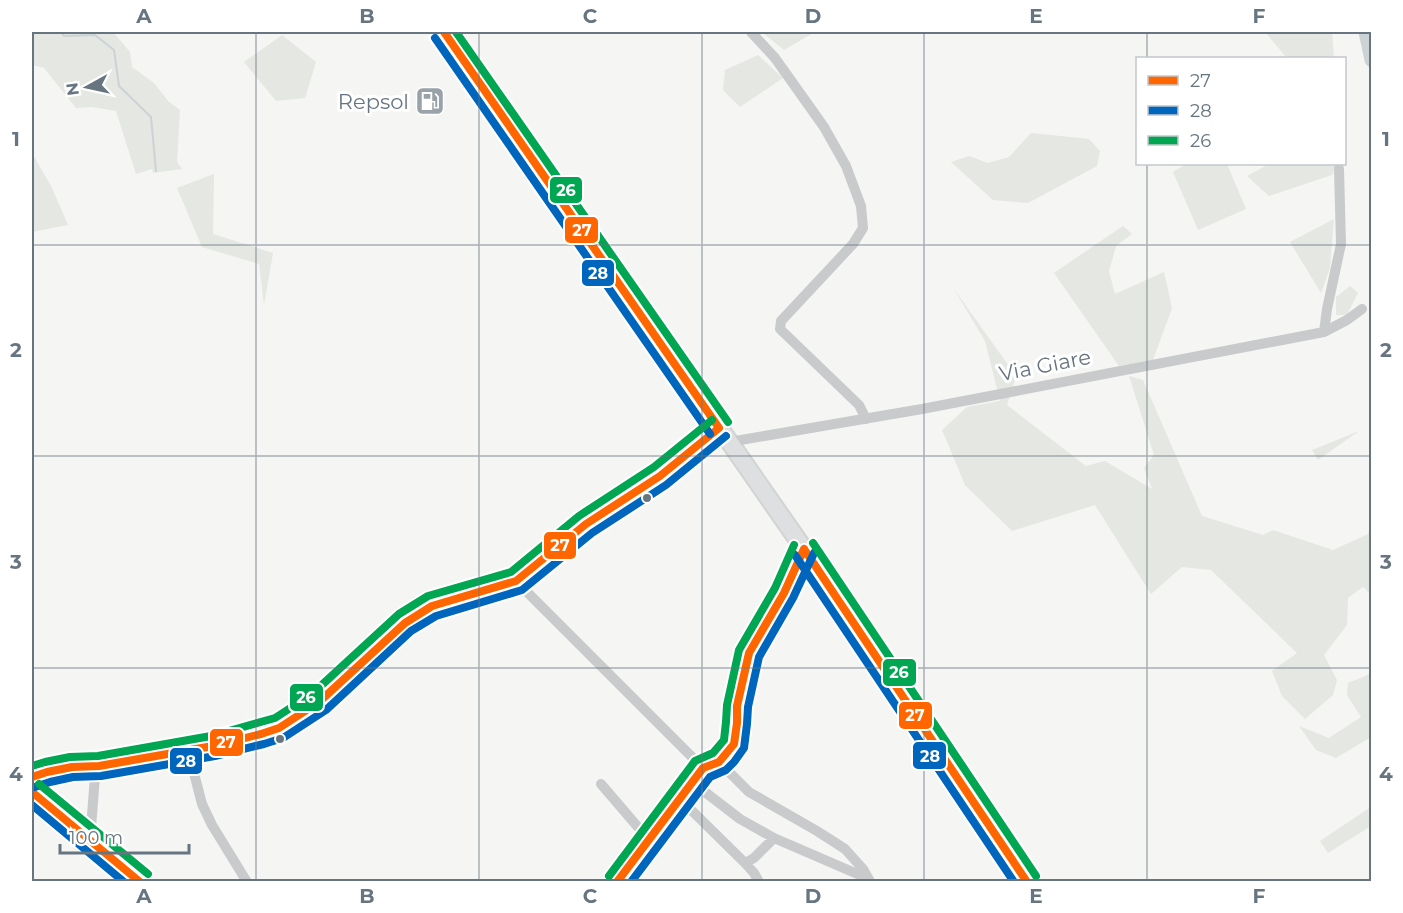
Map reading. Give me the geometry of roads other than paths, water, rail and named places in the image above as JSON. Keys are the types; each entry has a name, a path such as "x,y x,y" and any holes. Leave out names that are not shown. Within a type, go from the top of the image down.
{"main road":[{"path":"444,32 804,549 1027,882"}],"street":[{"path":"752,32 775,58 824,127 846,166 861,206 863,228 853,244 781,321 780,329 859,405 866,419"},
{"path":"1324,332 1341,244 1339,169"},
{"name":"Via Giare","path":"729,442 866,419 1324,332 1362,309"},
{"path":"32,777 64,769 99,766 188,750 261,735 279,728 319,702 405,623 432,606 516,581 586,524 660,476 719,428"},
{"path":"617,882 703,768 719,762 734,744 737,706 749,652 784,593 804,549"},
{"path":"516,581 703,768"},
{"path":"188,750 202,804 212,825 247,882"},
{"path":"719,762 749,792 845,849 863,869 869,880"},
{"path":"90,841 95,776 99,766"},
{"path":"692,782 740,819 869,880"},
{"path":"601,784 649,840"},
{"path":"32,792 141,882"},
{"path":"680,799 745,863 759,882"},
{"path":"745,863 754,858 774,837"}],"waterway":[{"path":"61,32 64,36 95,35 114,50 119,86 151,117 156,171"},
{"path":"1366,32 1372,60"}],"place":[{"name":"Repsol","path":"430,101"}]}
